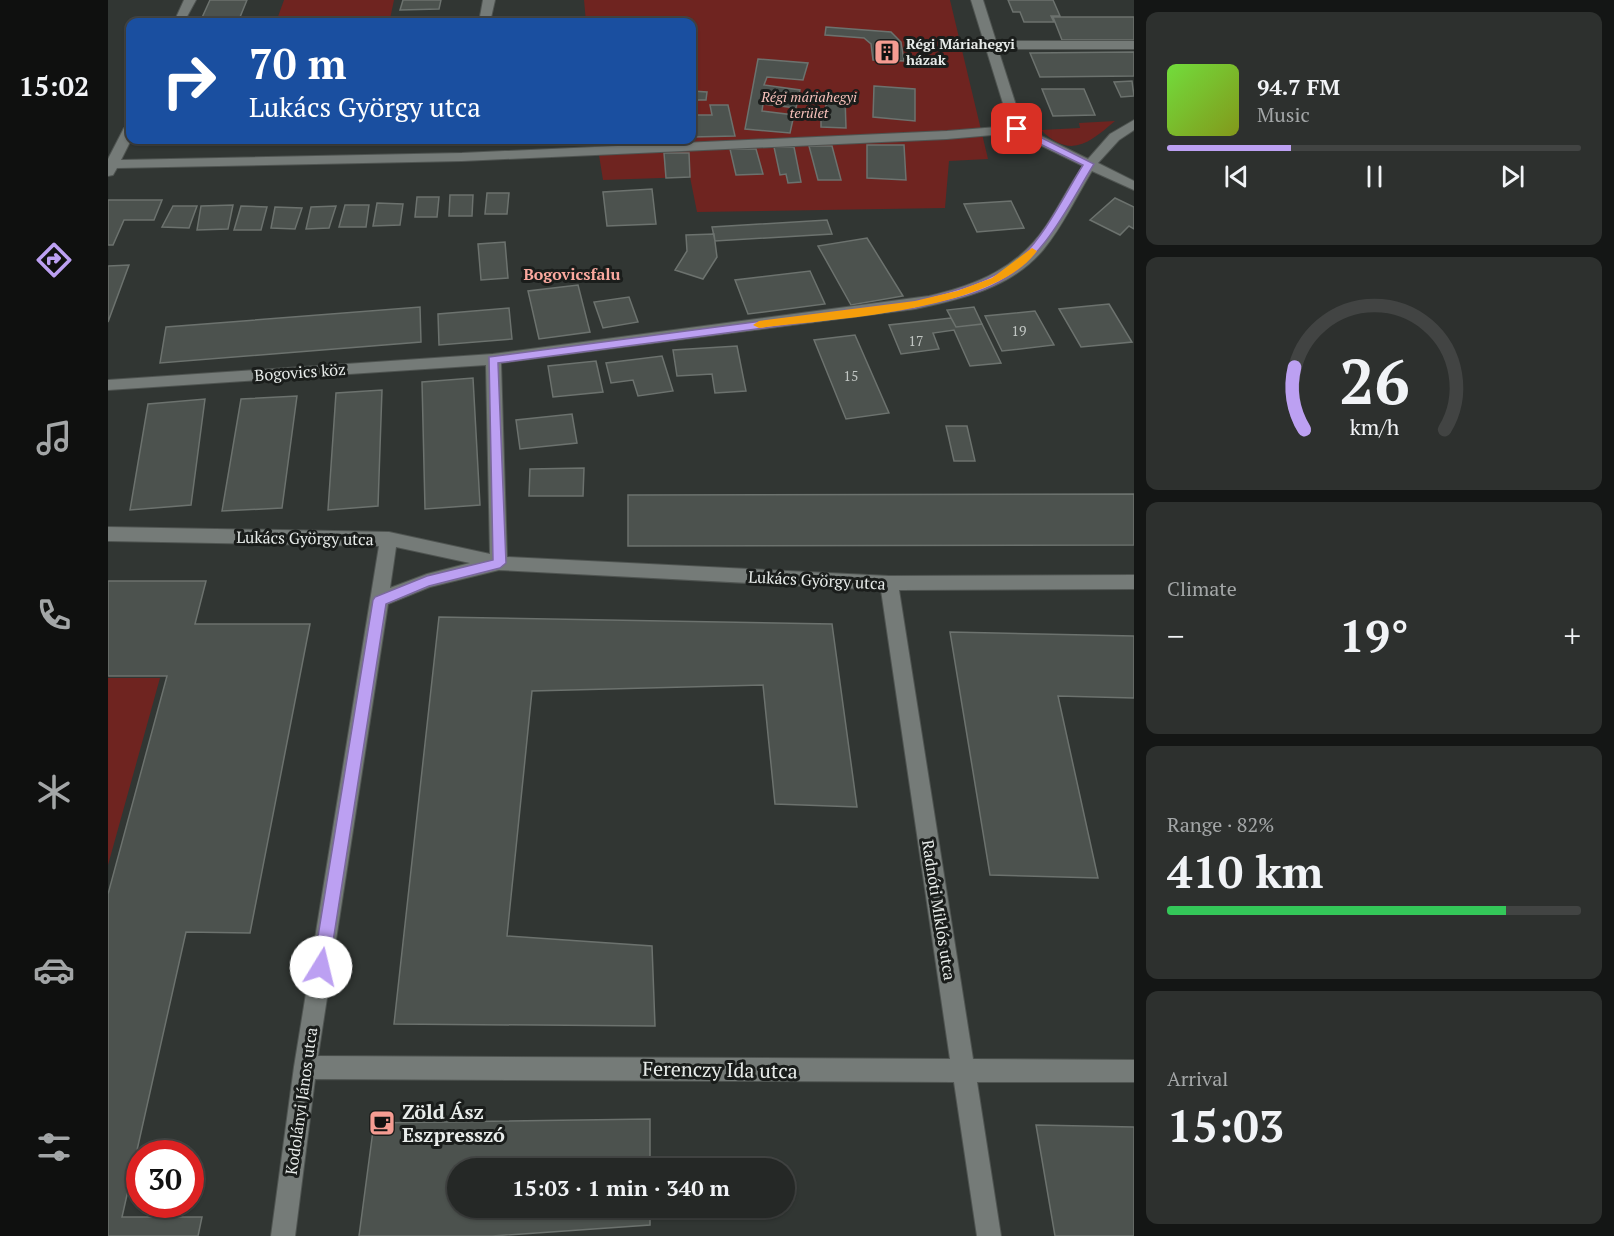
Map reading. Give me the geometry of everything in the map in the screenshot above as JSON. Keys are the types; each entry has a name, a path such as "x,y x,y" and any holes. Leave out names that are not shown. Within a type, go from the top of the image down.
{"street":[{"path":"181,18 190,0"},
{"path":"486,18 489,0"},
{"path":"977,0 1017,129"},
{"path":"990,45 1134,45"},
{"name":"Bogovics köz","path":"108,385 493,359 903,306 960,294 996,280 1022,262 1041,241 1089,164 1115,136 1134,123"},
{"path":"109,167 462,156 947,135 1017,129 1134,186"},
{"path":"109,167 126,135"},
{"path":"462,156 464,144"},
{"path":"493,359 500,563"},
{"name":"Lukács György utca","path":"108,534 389,539 500,563 889,583 1134,582"},
{"name":"Kodolányi János utca","path":"283,1236 305,1067 389,539"},
{"name":"Lukács György utca","path":"380,600 427,581 500,563"},
{"name":"Radnóti Miklós utca","path":"889,583 989,1236"},
{"name":"Ferenczy Ida utca","path":"305,1067 964,1072 1134,1071"}],"green space":[{"path":"284,0 394,0 390,18 277,18"},
{"name":"Régi máriahegyi terület","path":"584,0 950,0 988,159 949,161 945,208 697,212 690,177 603,180 597,144 696,144 696,18 586,18"},
{"path":"1115,121 1080,145 1062,144 1041,130 1080,128 1079,123"},
{"path":"108,678 160,678 108,865"}],"building":[{"path":"210,0 247,0 240,18 202,18"},
{"path":"403,0 441,0 439,9 400,10"},
{"path":"1008,0 1053,0 1060,16 1051,16 1054,22 1024,22 1020,12 1013,12"},
{"path":"1053,17 1134,17 1134,40 1062,40"},
{"name":"Régi Máriahegyi házak","path":"826,27 891,32 901,42 904,61 873,60 871,44 864,38 825,35"},
{"path":"1134,52 1134,76 1040,77 1030,53"},
{"path":"758,59 808,63 803,80 767,77 764,85 800,90 796,108 763,104 762,111 794,115 790,133 745,129"},
{"path":"1132,81 1134,96 1121,97 1114,82"},
{"path":"874,86 915,89 915,121 873,117"},
{"path":"1042,89 1084,89 1095,115 1053,116"},
{"path":"696,91 707,92 706,100 696,100"},
{"path":"826,95 845,97 846,128 821,127 821,110 826,110"},
{"path":"710,105 728,105 735,136 696,137 696,115 712,115"},
{"path":"867,145 904,145 906,180 867,178"},
{"path":"809,146 832,146 841,180 818,180"},
{"path":"774,147 794,147 801,182 788,183 786,174 780,175"},
{"path":"730,149 756,149 763,174 736,175"},
{"path":"664,153 689,153 690,177 666,178"},
{"path":"652,189 656,224 607,226 603,192"},
{"path":"487,193 509,193 507,214 485,214"},
{"path":"450,195 473,195 472,216 449,216"},
{"path":"417,197 439,197 437,217 415,217"},
{"path":"1115,198 1134,207 1134,229 1129,226 1120,235 1090,220"},
{"path":"108,200 162,200 154,220 124,220 113,245 108,245"},
{"path":"1011,201 1024,228 977,232 964,204"},
{"path":"377,203 403,204 400,225 373,226"},
{"path":"233,205 228,229 197,230 201,206"},
{"path":"345,205 369,205 366,227 339,227"},
{"path":"173,206 197,206 189,228 162,227"},
{"path":"241,206 267,207 261,230 234,230"},
{"path":"336,206 329,228 306,229 311,207"},
{"path":"275,207 302,208 295,229 271,228"},
{"path":"827,220 832,234 715,241 712,227"},
{"path":"714,234 717,257 703,279 675,270 687,251 686,235"},
{"path":"867,238 903,296 851,305 818,246"},
{"path":"505,242 508,278 481,280 478,244"},
{"path":"129,265 108,322 108,266"},
{"path":"810,271 825,304 748,314 735,280"},
{"path":"578,285 590,332 539,339 528,291"},
{"path":"629,297 638,322 603,328 594,302"},
{"path":"1109,304 1132,342 1081,347 1059,309"},
{"path":"420,307 421,342 160,363 166,327"},
{"path":"974,307 982,324 956,327 947,310"},
{"path":"509,308 512,339 439,345 438,314"},
{"path":"1035,311 1054,345 1002,351 985,316"},
{"path":"951,318 956,327 982,324 1001,363 970,366 954,330 933,333 939,349 901,354 889,325"},
{"path":"855,335 889,413 846,419 814,340"},
{"path":"737,346 746,391 715,393 712,374 677,376 673,350"},
{"path":"662,356 673,391 638,396 633,380 611,383 606,363"},
{"path":"596,361 603,392 553,397 548,366"},
{"path":"473,378 480,505 425,509 422,382"},
{"path":"382,390 378,506 328,510 336,393"},
{"path":"297,396 282,508 222,511 241,399"},
{"path":"205,399 191,505 130,510 148,404"},
{"path":"572,414 577,443 520,449 516,420"},
{"path":"946,426 967,426 975,461 954,461"},
{"path":"584,468 583,496 529,496 530,469"},
{"path":"1134,494 1134,545 628,546 628,495"},
{"path":"108,581 206,581 195,624 310,624 250,933 186,932 139,1140 126,1140 126,1199 122,1217 202,1218 198,1236 108,1236 108,894 167,676 108,676"},
{"path":"439,617 832,624 857,807 775,804 763,685 532,691 507,936 652,946 655,1026 394,1024"},
{"path":"950,632 1134,636 1134,698 1058,696 1098,878 990,875"},
{"path":"650,1119 650,1158 447,1158 447,1218 650,1218 650,1225 492,1236 359,1236 374,1123"},
{"path":"1036,1125 1134,1127 1134,1236 1055,1236"}],"slow traffic":[{"path":"759,325 915,304 960,294 996,280 1022,262 1032,251"}],"place":[{"name":"Régi Máriahegyi házak","path":"887,52"},
{"name":"Zöld Ász Eszpresszó","path":"382,1123"}],"district":[{"name":"Bogovicsfalu","path":"572,274"}],"route":[{"path":"321,967 380,600 427,581 500,563 493,359 915,304 960,294 996,280 1022,262 1041,241 1089,164 1017,129"}]}
